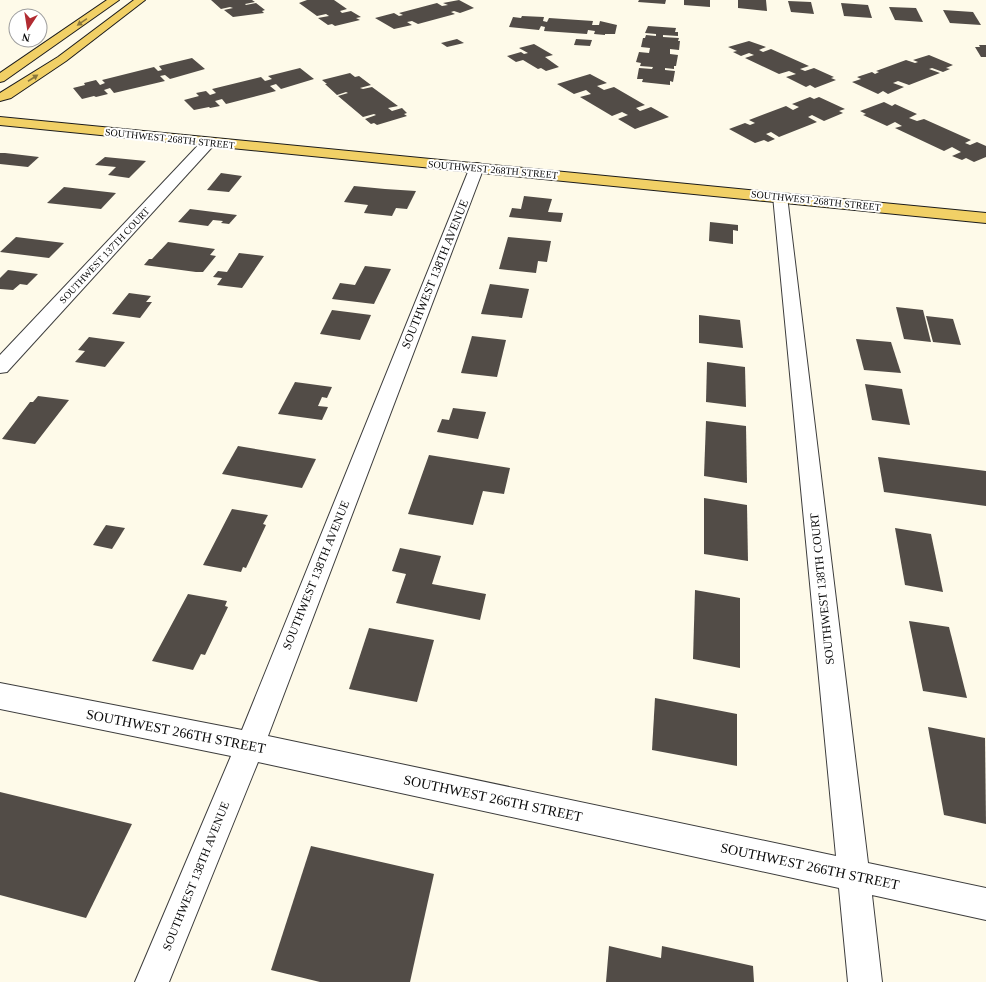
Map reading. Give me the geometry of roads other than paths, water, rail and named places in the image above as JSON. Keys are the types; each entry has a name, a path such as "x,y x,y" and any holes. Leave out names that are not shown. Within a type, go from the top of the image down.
{"main road":[{"path":"0,78 114,0"},
{"path":"0,97 7,96 62,59 140,0"},
{"name":"SOUTHWEST 268TH STREET","path":"0,121 780,196 986,218"}],"street":[{"name":"SOUTHWEST 137TH COURT","path":"0,367 208,142"},
{"name":"SOUTHWEST 138TH AVENUE","path":"152,982 226,800 250,746 477,167"},
{"name":"SOUTHWEST 138TH COURT","path":"780,196 865,982"},
{"name":"SOUTHWEST 266TH STREET","path":"0,696 250,746 986,904"}]}
